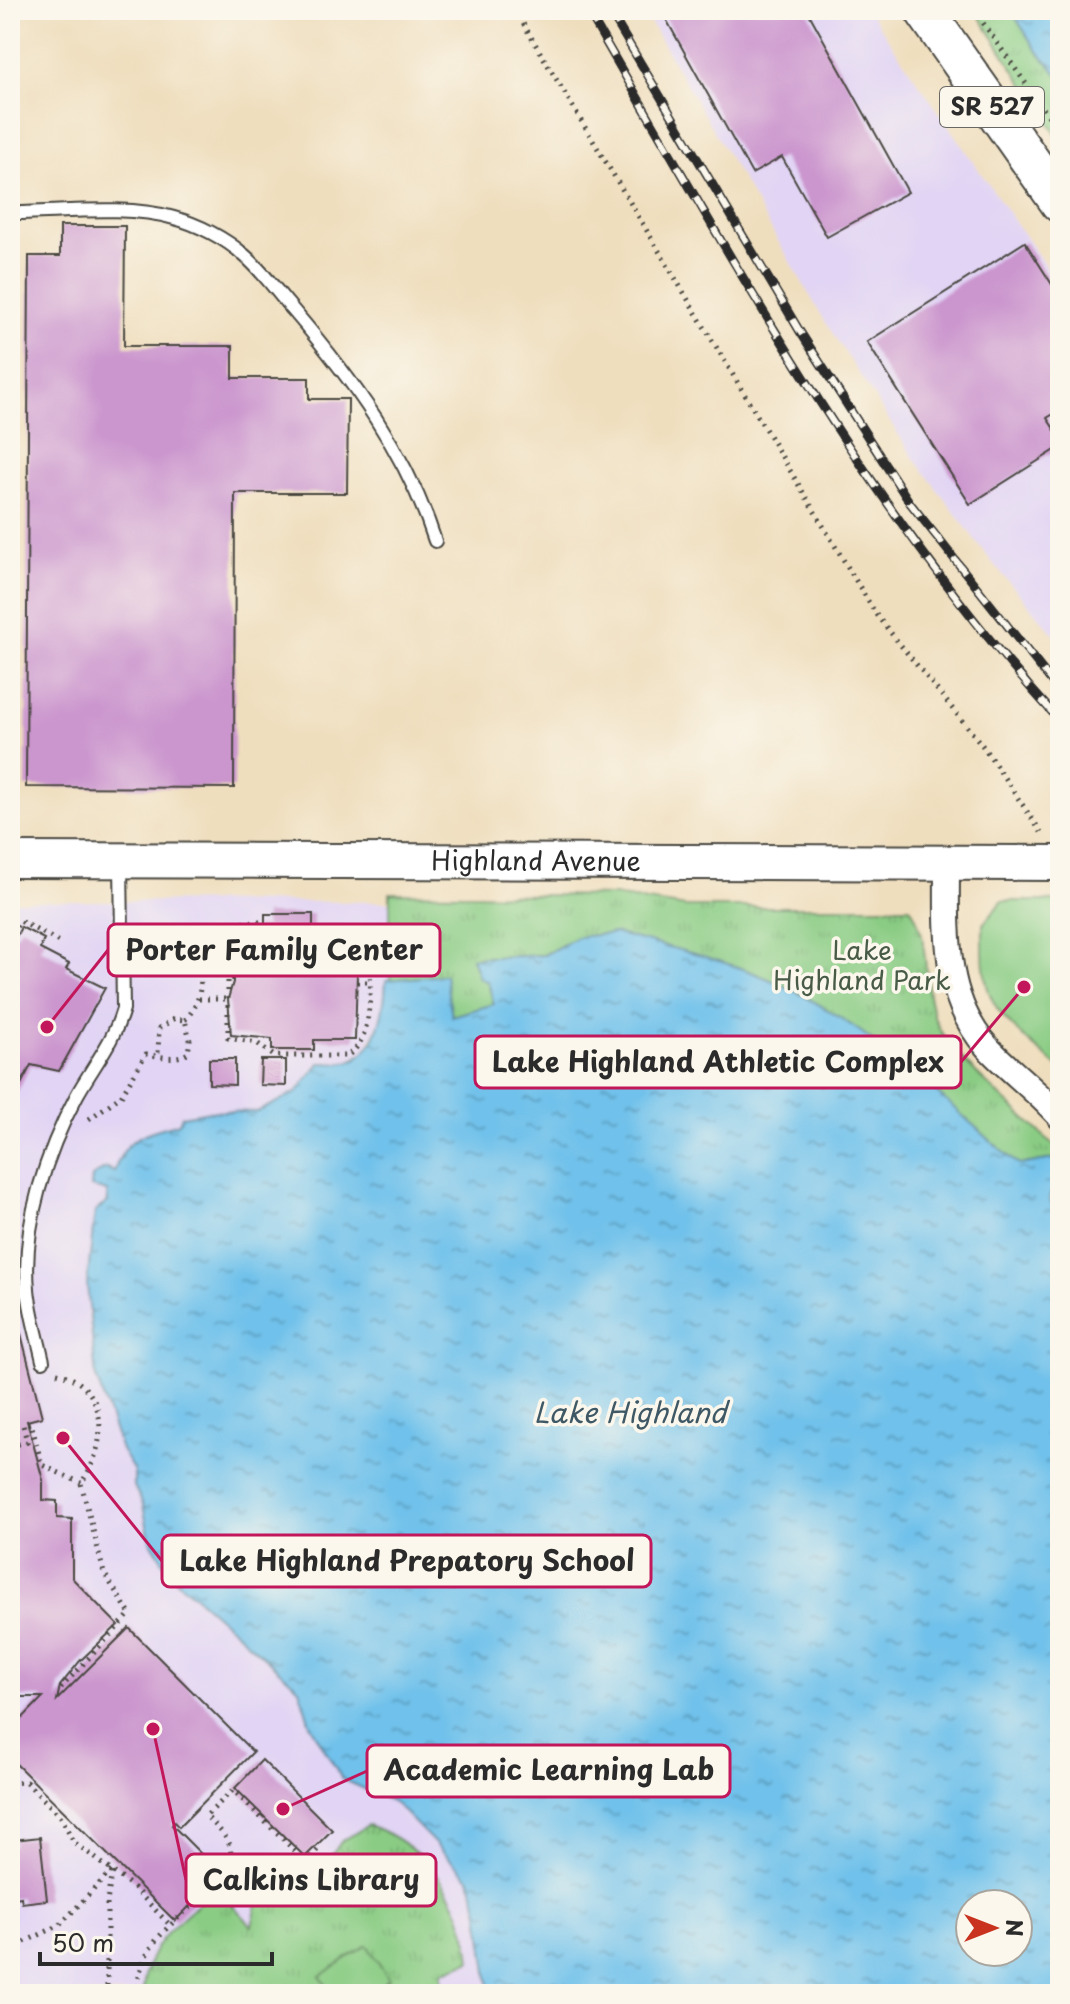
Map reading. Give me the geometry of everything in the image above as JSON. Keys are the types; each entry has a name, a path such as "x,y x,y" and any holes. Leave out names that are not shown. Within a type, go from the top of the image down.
{"main road":[{"name":"SR 527","path":"924,10 1060,203"}],"street":[{"name":"Highland Avenue","path":"10,860 947,864 1054,852"},
{"path":"947,864 948,952 959,998 986,1046 1060,1117"}],"lane":[{"path":"10,213 104,211 173,217 208,232 244,255 333,356 368,406 421,498 435,541"},
{"path":"46,1367 28,1289 36,1205 45,1170 77,1094 118,1026 123,1009 121,859"},
{"path":"10,1293 28,1289"}],"path":[{"path":"515,10 877,616 982,745 1054,852"},
{"path":"974,10 1060,132"},
{"path":"10,925 16,928 20,921 59,942"},
{"path":"185,1020 199,999 203,939 225,925 265,922"},
{"path":"233,978 228,978 228,1038 257,1043 274,1056 346,1056 358,1047 365,1032 369,935 313,935"},
{"path":"357,982 369,982"},
{"path":"199,999 228,999"},
{"path":"158,1056 159,1028 174,1019 185,1020"},
{"path":"84,1125 121,1096 146,1054 180,1058 188,1053 189,1027 185,1020"},
{"path":"46,1367 80,1385 96,1404 100,1417 100,1449 94,1466 81,1483"},
{"path":"10,1446 27,1442 23,1425 31,1423 42,1465 81,1483"},
{"path":"59,1690 130,1614 104,1573 81,1483"},
{"path":"10,1783 26,1782 61,1817 74,1842 112,1870 171,1926"},
{"path":"137,1994 143,1957 229,1867 232,1849 229,1842 206,1816 233,1790 306,1862 320,1847"},
{"path":"10,1949 60,1925 112,1870"},
{"path":"107,1994 107,1902 112,1870"}],"shaded area":[{"path":"643,10 868,10 1060,287 1060,641 995,566 913,457 826,323"},
{"path":"10,901 390,902 390,980 386,980 385,1005 380,1022 365,1051 348,1062 320,1063 296,1093 256,1112 210,1111 159,1129 114,1172 107,1191 108,1203 95,1211 88,1311 96,1377 121,1450 134,1471 134,1486 143,1505 150,1540 171,1575 299,1688 310,1724 342,1778 394,1802 470,1879 478,1906 490,1994 10,1994"}],"green space":[{"path":"975,10 1011,10 1035,48 1060,77 1060,140"},
{"name":"Lake Highland Park","path":"390,893 614,896 686,907 910,907 921,934 930,999 940,1030 963,1060 1060,1152 1060,1166 1053,1159 1019,1165 869,1038 577,937 544,955 473,958 488,982 494,1005 451,1016 390,980"},
{"path":"1002,901 1060,901 1060,1070 1010,1024 989,992 984,967 983,924"},
{"path":"368,1825 389,1834 424,1861 451,1896 461,1917 471,1961 442,1972 442,1994 143,1994 145,1976 157,1946 216,1887 252,1926 259,1895 321,1870 341,1842"},
{"path":"367,1945 389,1979 366,1994 332,1994 320,1976"}],"water":[{"path":"1011,10 1060,10 1060,77 1035,48"},
{"name":"Lake Highland","path":"614,933 678,949 762,976 815,1002 877,1043 1019,1165 1053,1159 1060,1166 1049,1199 1060,1216 1060,1994 490,1994 478,1906 470,1879 394,1802 342,1779 310,1724 299,1688 171,1575 150,1540 143,1505 134,1486 134,1471 121,1450 96,1377 87,1284 95,1211 108,1202 107,1191 91,1187 92,1177 106,1168 114,1172 125,1150 138,1137 179,1123 182,1116 210,1111 257,1112 296,1093 320,1063 343,1063 357,1058 366,1050 378,1028 386,980 445,975 452,1016 494,1004 488,982 479,978 472,958 544,955 577,937"}],"building":[{"path":"661,10 807,10 908,192 827,237 782,157 752,174"},
{"path":"60,226 125,226 124,346 233,346 233,378 309,378 309,399 348,399 347,493 235,493 234,788 26,787 29,256 60,256"},
{"path":"1025,242 1060,297 1060,410 1047,418 1060,438 1060,447 970,504 867,342"},
{"path":"265,914 313,914 313,939 358,939 355,1040 314,1040 314,1050 272,1050 272,1039 231,1035 228,999 233,982 233,932 255,932 255,927 265,927"},
{"path":"21,927 44,939 40,949 69,964 66,969 105,988 59,1071 31,1065 10,1106 10,931 17,935"},
{"path":"209,1059 235,1059 235,1085 209,1084"},
{"path":"261,1060 286,1060 286,1086 260,1085"},
{"path":"21,1334 42,1417 27,1421 43,1480 43,1500 57,1501 57,1518 72,1519 72,1578 118,1625 80,1661 60,1686 57,1700 129,1628 253,1752 179,1827 174,1822 172,1825 221,1874 175,1921 10,1758 10,1731 43,1697 10,1697 10,1337"},
{"path":"262,1760 332,1830 305,1857 235,1788"},
{"path":"40,1837 47,1900 22,1903 21,1897 10,1899 10,1846 14,1846 14,1840"}],"railway":[{"path":"587,10 749,287 863,468 990,640 1060,721"},
{"path":"609,10 799,330 910,503 1060,692"}],"place":[{"name":"Lake Highland Athletic Complex","path":"1024,987"},
{"name":"Porter Family Center","path":"47,1027"},
{"name":"Lake Highland Prepatory School","path":"63,1438"},
{"name":"Calkins Library","path":"153,1729"},
{"name":"Academic Learning Lab","path":"283,1809"}]}
